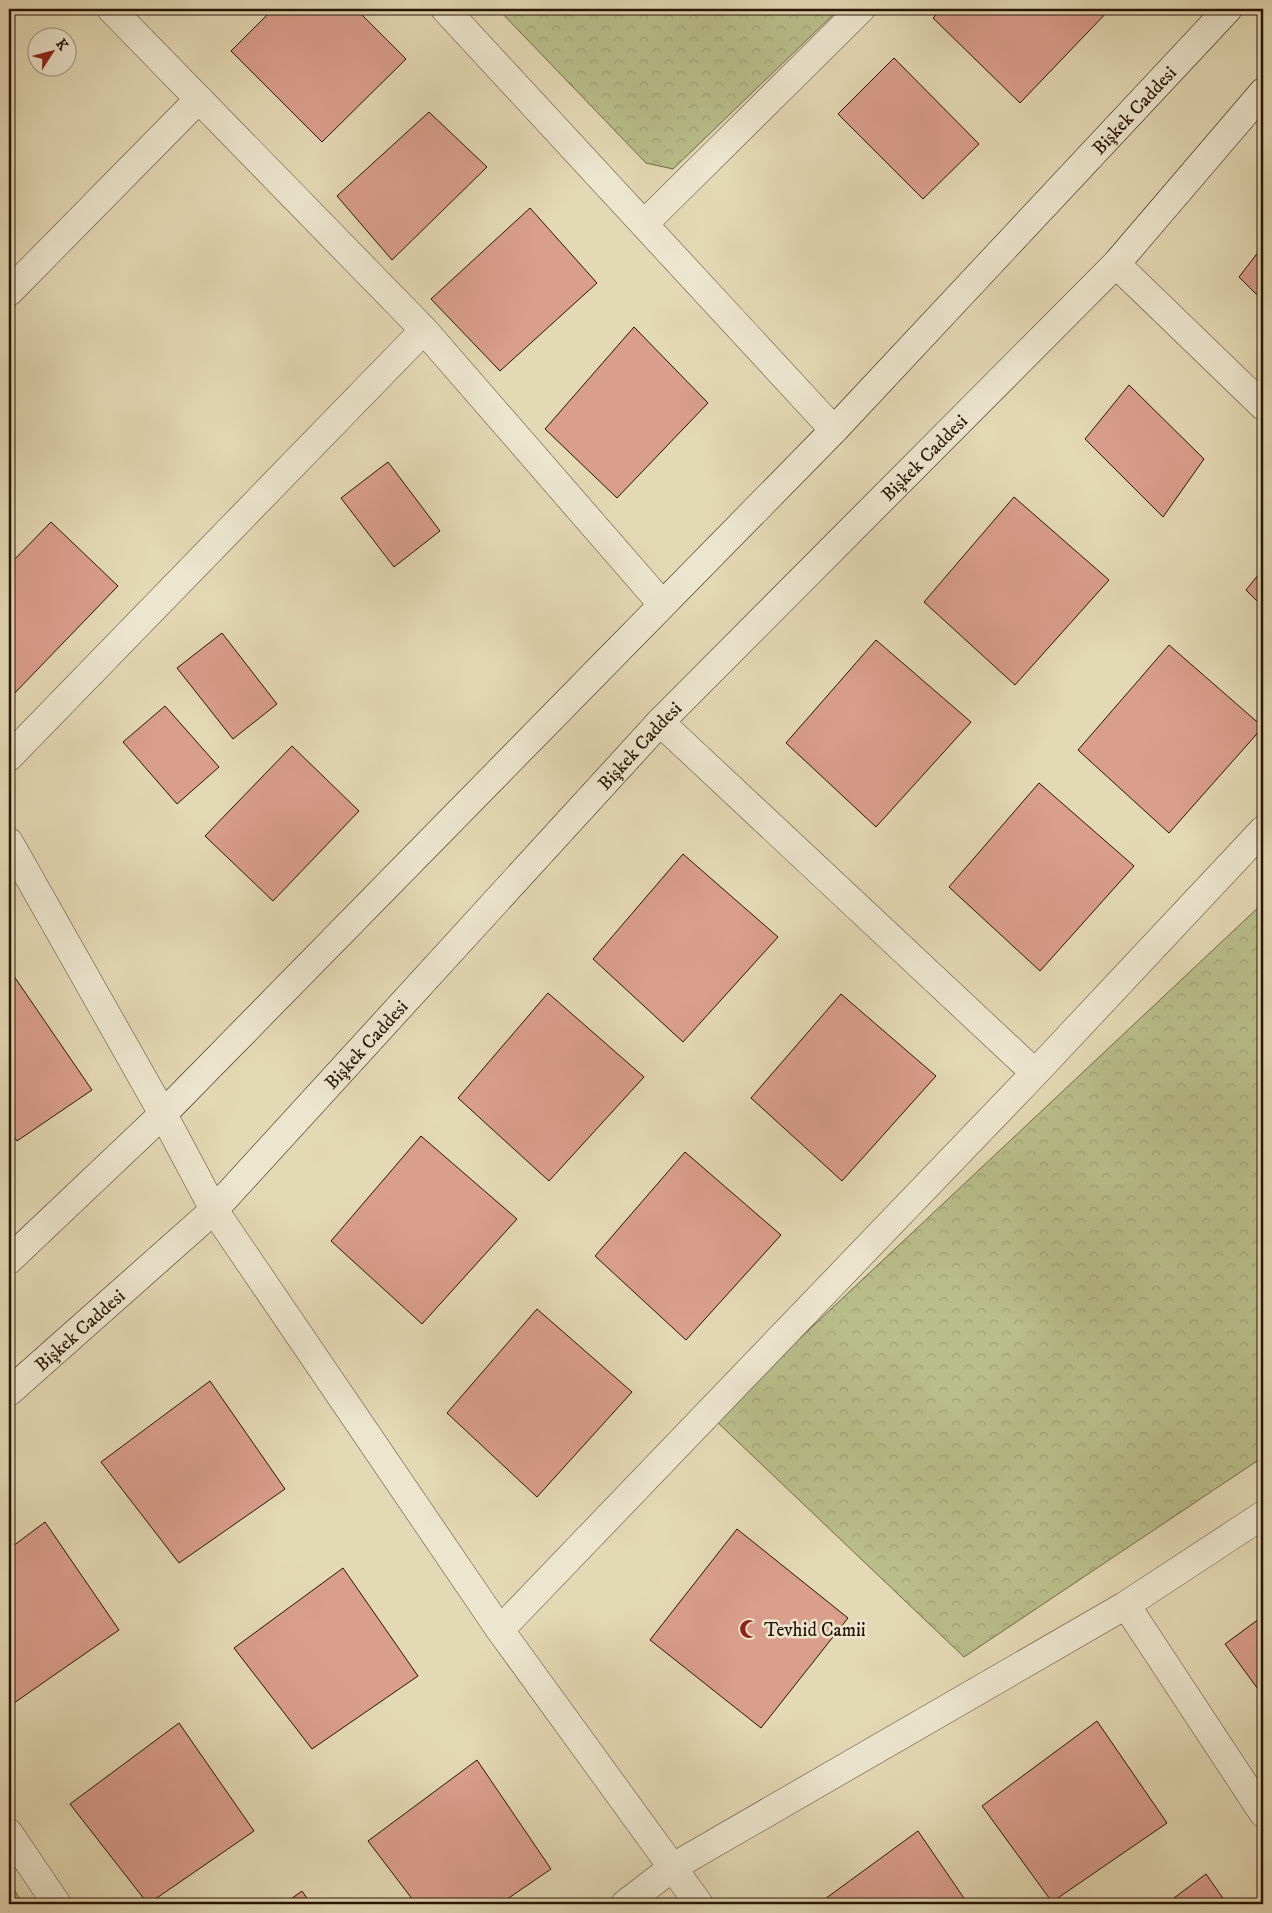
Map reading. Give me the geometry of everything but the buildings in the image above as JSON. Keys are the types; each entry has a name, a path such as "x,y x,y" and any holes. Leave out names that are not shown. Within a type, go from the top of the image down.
{"street":[{"path":"111,9 424,330 662,604"},
{"path":"445,9 834,430"},
{"path":"644,224 861,9"},
{"name":"Bişkek Caddesi","path":"9,1260 163,1114 834,430 1228,9"},
{"name":"Bişkek Caddesi","path":"9,1392 214,1210 660,722 1116,264 1263,92"},
{"path":"9,292 199,100"},
{"path":"1116,264 1263,406"},
{"path":"9,757 424,330"},
{"path":"660,722 1035,1073"},
{"path":"500,1630 1035,1073 1263,830"},
{"path":"9,842 163,1114 214,1210 500,1630 699,1904"},
{"path":"625,1904 673,1867 1126,1605 1263,1515"},
{"path":"1126,1605 1263,1813"},
{"path":"9,1833 58,1904"}],"green space":[{"path":"498,9 839,9 673,169 646,163"},
{"path":"1263,903 1263,1457 964,1657 714,1419"},
{"path":"9,1881 23,1904 9,1904"}],"place":[{"name":"Tevhid Camii","path":"749,1629"}]}
